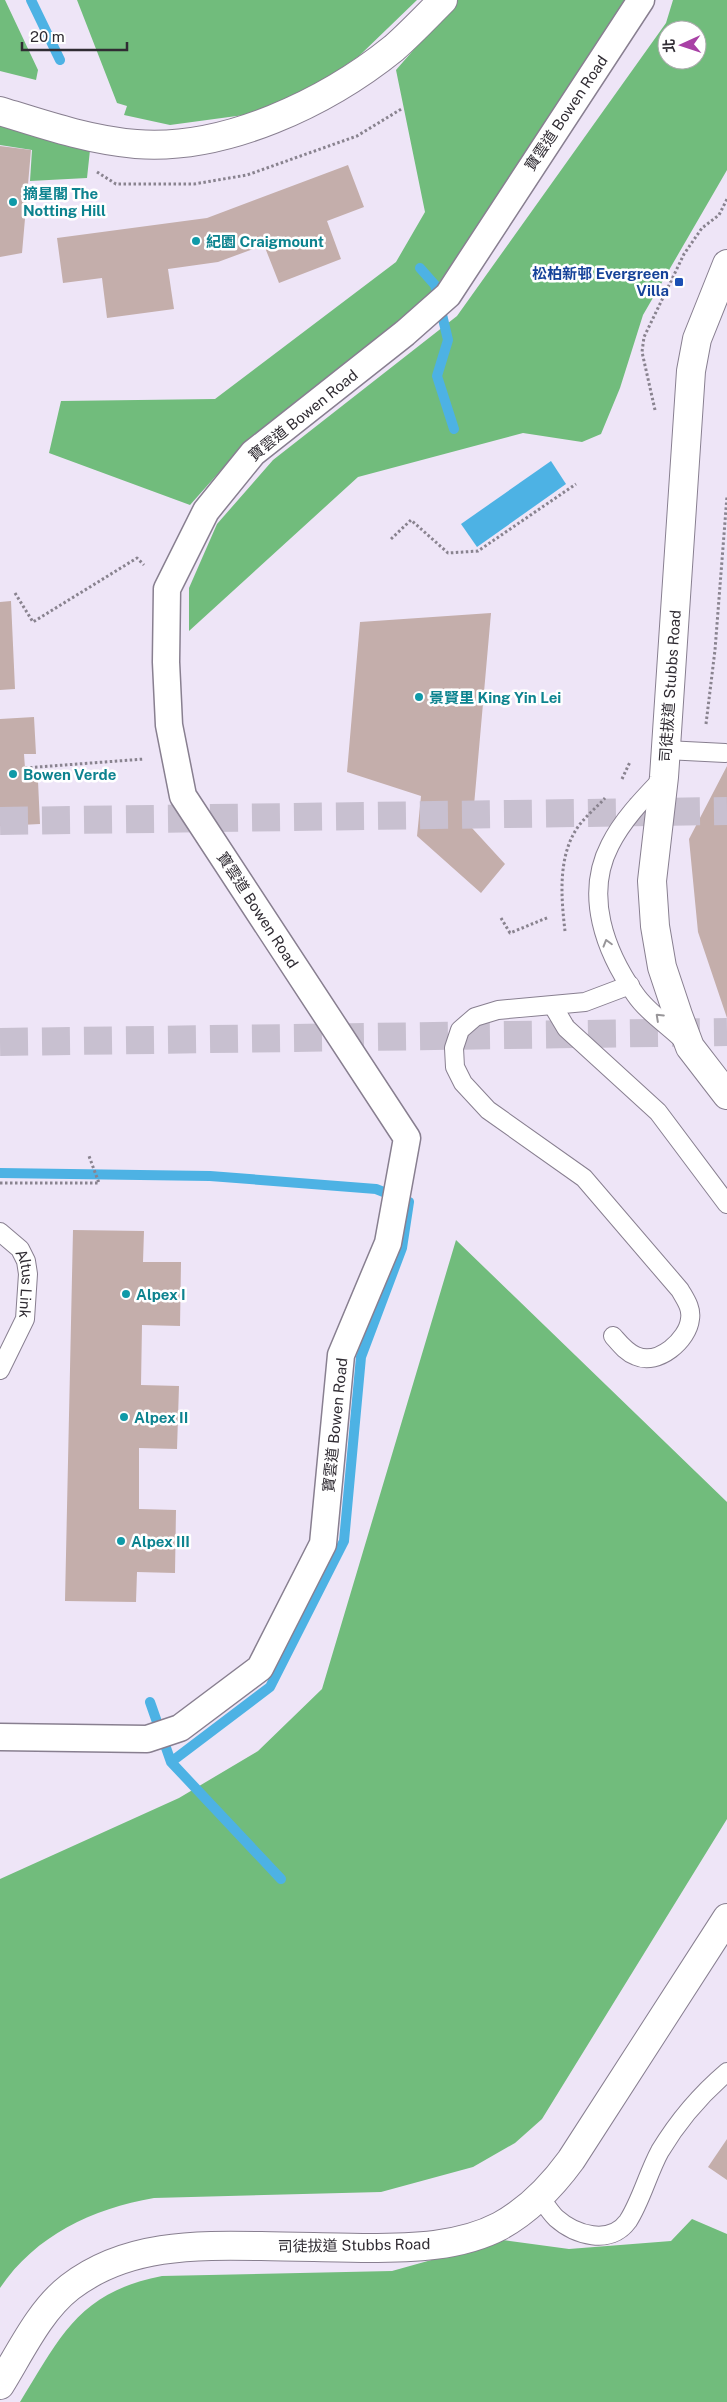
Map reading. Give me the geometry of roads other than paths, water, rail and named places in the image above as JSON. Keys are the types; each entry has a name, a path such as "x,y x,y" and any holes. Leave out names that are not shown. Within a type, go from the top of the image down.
{"main road":[{"path":"0,111 97,139 160,144 203,141 278,117 335,88 394,48 443,0"},
{"name":"司徒拔道 Stubbs Road","path":"727,264 697,339 691,371 664,777 652,881 655,926 662,967 690,1047 727,1095"},
{"name":"司徒拔道 Stubbs Road","path":"0,2385 53,2306 69,2288 113,2262 136,2254 189,2247 388,2248 438,2244 479,2234 499,2226 540,2197 572,2160 727,1918"}],"street":[{"name":"寶雲道 Bowen Road","path":"0,1737 146,1739 180,1728 260,1668 323,1544 341,1355 388,1243 407,1138 183,796 169,725 166,662 167,588 206,511 253,453 405,333 448,295 495,219 641,0"}],"lane":[{"path":"666,750 725,753"},
{"path":"664,777 637,806 610,845 600,872 599,916 610,953 636,995 690,1047"},
{"path":"613,1336 628,1352 638,1358 656,1357 668,1351 679,1342 690,1320 690,1308 680,1290 584,1178 488,1110 463,1084 455,1066 454,1048 460,1030 475,1017 498,1010 585,1002 630,985"},
{"path":"554,1006 566,1028 658,1112 727,1204"},
{"name":"Altus Link","path":"0,1232 20,1249 26,1261 28,1274 25,1319 0,1370"},
{"path":"540,2197 556,2218 583,2234 595,2236 619,2230 627,2222 645,2179 674,2130 692,2106 727,2072"}],"water":[{"path":"551,461 566,484 477,547 461,524"}],"waterway":[{"path":"31,0 60,60"},
{"path":"420,268 435,285 448,340 437,376 454,429"},
{"path":"0,1173 210,1176 376,1189 409,1202 402,1248 361,1357 344,1541 270,1687 171,1762"},
{"path":"150,1702 171,1762 281,1879"}],"tunnel":[{"path":"0,821 727,811"},
{"path":"0,1042 727,1032"}],"place":[{"name":"摘星閣 The Notting Hill","path":"13,202"},
{"name":"紀園 Craigmount","path":"196,241"},
{"name":"松柏新邨 Evergreen Villa","path":"679,282"},
{"name":"景賢里 King Yin Lei","path":"419,697"},
{"name":"Bowen Verde","path":"13,774"},
{"name":"Alpex I","path":"126,1294"},
{"name":"Alpex II","path":"124,1417"},
{"name":"Alpex III","path":"121,1541"}]}
